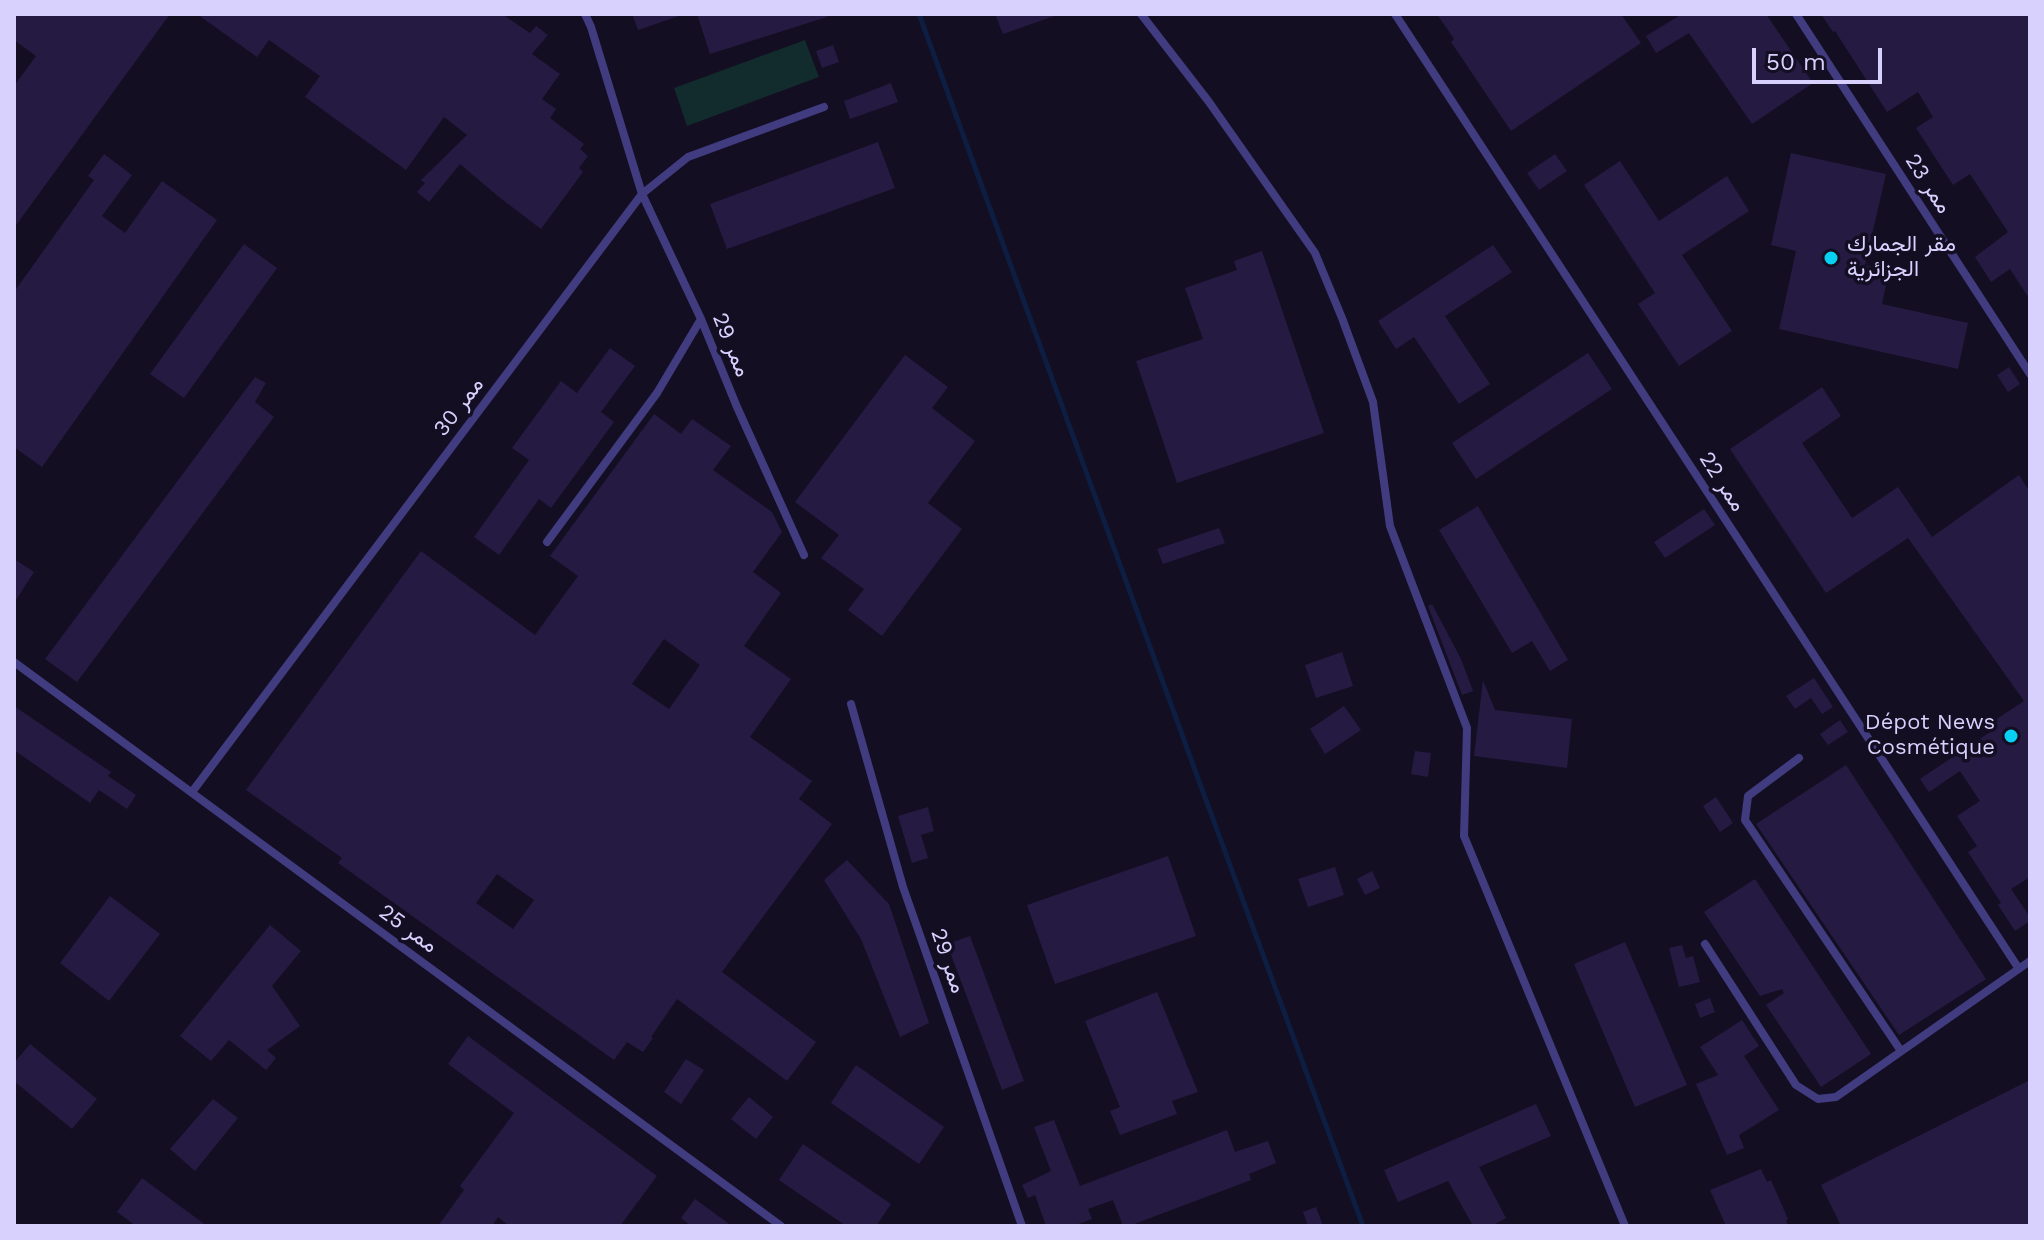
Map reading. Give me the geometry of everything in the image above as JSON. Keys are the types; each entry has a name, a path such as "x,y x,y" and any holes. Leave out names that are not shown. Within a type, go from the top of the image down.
{"lane":[{"path":"585,14 642,194"},
{"path":"1141,14 1209,102 1315,253 1342,318 1373,402 1390,526 1467,728 1464,836 1625,1226"},
{"name":"ممر 22","path":"1395,14 2019,969"},
{"name":"ممر 23","path":"1796,14 2030,374"},
{"name":"ممر 30","path":"192,792 642,194 688,157 824,107"},
{"name":"ممر 29","path":"642,194 701,319 804,555"},
{"path":"547,542 657,393 701,319"},
{"name":"ممر 25","path":"14,662 781,1226"},
{"name":"ممر 29","path":"851,704 903,887 1022,1226"},
{"path":"1799,758 1748,796 1745,820 1901,1051"},
{"path":"1705,944 1796,1085 1818,1099 1836,1097 2030,961"}],"green space":[{"path":"805,40 819,77 687,126 674,88"}],"building":[{"path":"14,14 170,14 14,228 14,86 36,56 14,40"},
{"path":"197,14 502,14 530,33 536,26 548,35 532,54 560,74 542,99 556,109 550,118 584,144 580,149 588,156 579,168 583,172 541,229 460,164 429,202 417,192 425,183 421,180 467,135 444,117 406,170 305,97 320,76 269,40 257,57"},
{"path":"632,14 678,14 679,16 638,30"},
{"path":"697,14 827,14 827,17 710,54"},
{"path":"995,14 1054,14 1054,16 1003,34"},
{"path":"1437,14 1621,14 1641,43 1511,131 1451,42 1454,39"},
{"path":"1682,14 1766,14 1813,83 1752,124 1689,33 1656,53 1646,36"},
{"path":"1821,14 2030,14 2030,300 2010,269 1991,282 1975,257 2008,232 1970,174 1953,185 1916,128 1933,117 1918,92 1887,112"},
{"path":"833,45 839,62 822,68 816,51"},
{"path":"891,83 898,102 850,119 844,101"},
{"path":"878,142 895,188 727,249 710,204"},
{"name":"مقر الجمارك الجزائرية","path":"1791,153 1886,174 1865,265 1889,271 1882,304 1968,323 1958,369 1779,329 1796,251 1771,245"},
{"path":"104,154 132,175 102,216 125,233 162,181 217,220 42,467 14,447 14,292 94,180 88,176"},
{"path":"1555,154 1567,171 1539,190 1527,173"},
{"path":"1620,161 1659,221 1727,176 1749,211 1682,255 1732,331 1679,366 1638,304 1655,293 1584,185"},
{"path":"244,244 277,268 184,398 150,374"},
{"path":"1493,245 1512,272 1445,316 1490,384 1459,404 1414,337 1396,349 1378,321"},
{"path":"1262,251 1324,433 1177,483 1136,361 1203,339 1185,288 1237,270 1234,261"},
{"path":"610,348 635,366 601,412 614,422 551,508 539,499 499,555 474,537 529,460 512,448 561,381 577,393"},
{"path":"1588,353 1612,389 1476,479 1452,443"},
{"path":"905,355 948,387 932,408 975,441 928,503 962,529 882,636 848,610 864,589 821,558 839,535 795,502"},
{"path":"2009,367 2020,384 2008,392 1997,375"},
{"path":"255,377 266,383 255,402 274,417 77,682 45,659"},
{"path":"1822,387 1841,416 1802,443 1852,518 1898,487 1932,537 2019,475 2030,492 2030,877 2011,889 2030,921 2015,931 1968,852 1977,846 1957,816 1980,801 1960,771 1929,792 1920,779 1990,732 1986,726 2024,701 1908,538 1826,593 1730,449"},
{"path":"654,414 681,434 692,419 731,446 713,470 772,512 782,532 753,572 781,593 744,646 791,679 750,737 812,781 799,799 832,824 722,972 816,1042 787,1081 677,999 643,1052 627,1042 614,1060 338,863 342,858 246,790 421,551 535,635 578,576 550,556","holes":["664,639 700,665 669,709 632,684","497,874 534,900 513,929 476,903"]},
{"path":"1478,506 1568,660 1550,671 1532,641 1512,653 1439,530"},
{"path":"1704,509 1715,525 1665,558 1654,542"},
{"path":"1219,528 1225,543 1163,564 1157,549"},
{"path":"14,559 34,572 14,603"},
{"path":"1432,604 1461,659 1473,691 1462,695 1428,606"},
{"path":"1342,652 1353,686 1316,698 1305,665"},
{"path":"1814,678 1833,707 1822,714 1811,698 1795,709 1786,696"},
{"path":"1483,680 1495,710 1572,719 1567,768 1474,756"},
{"path":"14,706 111,772 108,776 136,795 127,809 99,790 90,803 14,750"},
{"path":"1344,706 1361,730 1325,754 1310,729"},
{"path":"1840,720 1848,732 1828,745 1820,734"},
{"path":"1415,751 1431,753 1428,777 1411,774"},
{"path":"1846,765 1986,979 1899,1035 1756,824"},
{"path":"1716,797 1733,823 1720,832 1703,806"},
{"path":"928,807 934,831 921,835 928,858 912,863 898,816"},
{"path":"1168,856 1196,936 1055,984 1027,905"},
{"path":"847,860 889,904 929,1023 900,1037 861,939 824,880"},
{"path":"1335,867 1344,895 1308,907 1298,879"},
{"path":"1372,871 1380,888 1365,895 1357,879"},
{"path":"1755,879 1871,1054 1821,1087 1766,1005 1784,993 1782,989 1760,996 1704,912"},
{"path":"110,896 160,934 109,1001 60,963"},
{"path":"270,925 301,951 272,986 300,1026 267,1050 276,1058 266,1070 229,1040 211,1061 180,1036"},
{"path":"970,936 1024,1081 1002,1090 947,944"},
{"path":"1625,942 1687,1085 1635,1107 1574,964"},
{"path":"1682,945 1686,958 1693,956 1700,982 1679,987 1669,948"},
{"path":"1157,992 1198,1092 1172,1101 1177,1114 1120,1135 1110,1111 1120,1107 1085,1021"},
{"path":"1710,998 1715,1012 1700,1018 1695,1004"},
{"path":"1742,1020 1759,1046 1744,1056 1779,1110 1739,1135 1744,1148 1727,1155 1696,1084 1718,1075 1700,1047"},
{"path":"468,1036 657,1176 620,1226 509,1226 498,1217 492,1226 438,1226 464,1190 460,1186 514,1113 448,1064"},
{"path":"30,1044 97,1099 72,1129 14,1081 14,1063"},
{"path":"686,1059 704,1070 681,1104 664,1092"},
{"path":"856,1065 944,1127 919,1164 831,1103"},
{"path":"2030,1080 2030,1226 1841,1226 1821,1185"},
{"path":"749,1097 773,1117 756,1139 731,1119"},
{"path":"213,1099 238,1118 195,1171 170,1149"},
{"path":"1536,1104 1551,1136 1479,1167 1506,1218 1492,1226 1473,1226 1448,1181 1398,1202 1384,1170"},
{"path":"1054,1120 1080,1186 1227,1130 1235,1152 1268,1141 1276,1163 1249,1174 1251,1180 1129,1226 1123,1226 1113,1200 1088,1209 1092,1219 1073,1226 1046,1226 1035,1195 1028,1198 1022,1185 1051,1171 1034,1127"},
{"path":"803,1144 891,1204 876,1226 846,1226 779,1180"},
{"path":"1761,1169 1767,1182 1771,1180 1788,1219 1788,1226 1726,1226 1710,1190"},
{"path":"142,1178 207,1226 136,1226 117,1212"},
{"path":"695,1199 732,1226 691,1226 681,1218"},
{"path":"1316,1207 1323,1226 1308,1226 1303,1212"}],"waterway":[{"path":"919,14 1363,1226"}],"place":[{"name":"مقر الجمارك الجزائرية","path":"1831,258"},
{"name":"Dépot News Cosmétique","path":"2011,736"}]}
